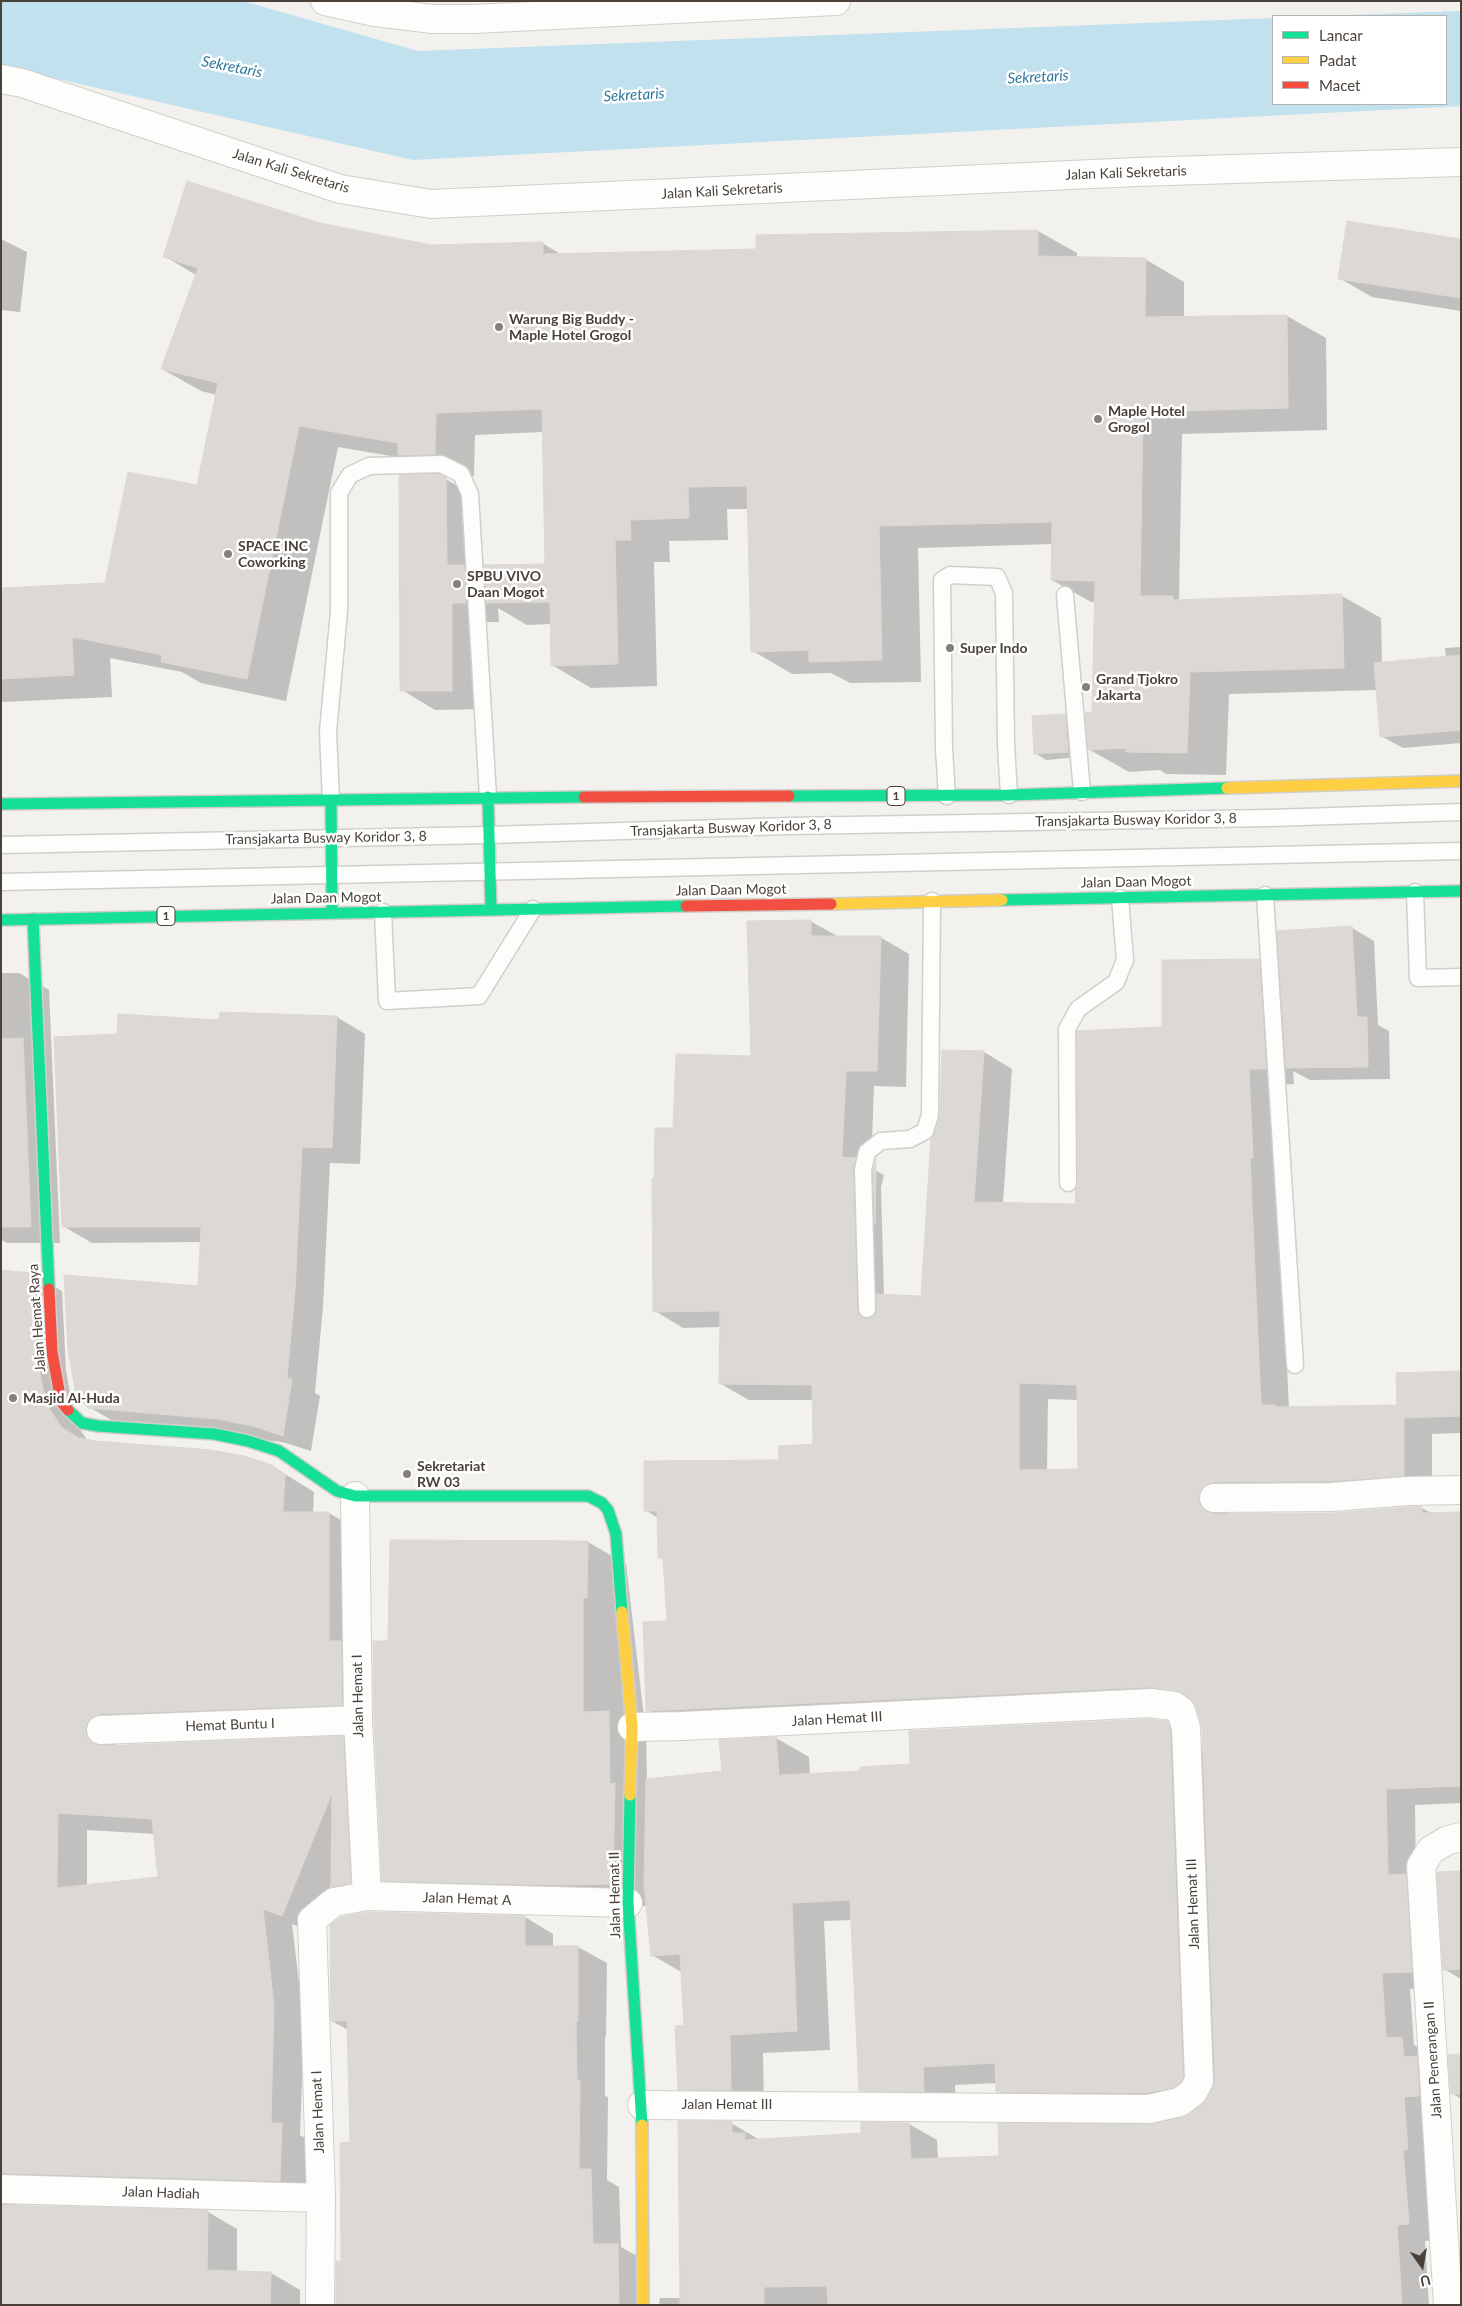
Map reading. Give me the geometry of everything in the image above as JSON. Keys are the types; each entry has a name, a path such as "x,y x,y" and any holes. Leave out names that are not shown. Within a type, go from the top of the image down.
{"main road":[{"name":"1","path":"1,804 488,797 947,796 1461,781"},
{"path":"488,797 491,910"},
{"path":"331,800 332,913"},
{"name":"Jalan Daan Mogot","path":"1,920 1461,891"},
{"name":"Jalan Hemat Raya","path":"33,919 52,1352 61,1401 71,1415 82,1423 98,1426 214,1434 248,1441 279,1451 337,1491 355,1496 588,1496"},
{"name":"Jalan Hemat II","path":"588,1496 602,1503 608,1510 614,1525 632,1727 628,1903 642,2105 643,2305"}],"street":[{"path":"325,1 375,12 433,19 474,20 836,1"},
{"name":"Jalan Kali Sekretaris","path":"1,79 22,83 340,189 431,204 1137,172 1461,162"},
{"path":"1214,1498 1332,1497 1407,1491 1461,1490"},
{"name":"Jalan Hemat I","path":"355,1496 358,1720 367,1896"},
{"name":"Jalan Hemat III","path":"632,1727 1151,1703 1174,1706 1181,1711 1186,1728 1199,2081 1193,2092 1180,2102 1149,2109 642,2105"},
{"name":"Hemat Buntu I","path":"101,1730 358,1720"},
{"name":"Jalan Penerangan II","path":"1448,2305 1421,1866 1431,1850 1448,1840 1461,1837"},
{"name":"Jalan Hemat A","path":"312,1920 334,1902 367,1896 628,1903"},
{"name":"Jalan Hemat I","path":"312,1920 321,2198 320,2305"},
{"name":"Jalan Hadiah","path":"1,2189 321,2198"}],"lane":[{"path":"331,800 328,732 339,611 339,494 350,475 368,466 441,464 461,474 470,494 488,797"},
{"path":"947,796 944,749 942,580 950,575 997,577 1004,592 1006,745 1009,795"},
{"path":"1065,595 1082,792"},
{"name":"Transjakarta Busway Koridor 3, 8","path":"1,845 488,836 789,826 1270,818 1461,812"},
{"path":"1,882 332,876 489,870 1461,851"},
{"path":"1415,892 1418,978 1461,978"},
{"path":"1265,895 1295,1365"},
{"path":"1068,1182 1067,1029 1078,1008 1116,982 1125,960 1120,898"},
{"path":"867,1309 863,1170 867,1152 881,1141 910,1139 925,1131 930,1115 932,901"},
{"path":"383,912 387,1001 479,996 533,909"}],"water":[{"name":"Sekretaris","path":"1,1 243,1 418,51 1272,18 1272,105 1447,105 1447,15 1348,15 1461,11 1461,106 413,160 1,66"}],"building":[{"path":"187,181 320,223 431,245 543,242 543,254 756,249 756,235 1038,230 1038,256 1146,258 1145,317 1287,315 1288,408 1143,412 1140,596 1173,596 1173,600 1342,594 1344,668 1190,672 1187,753 1126,752 1126,748 1088,750 1085,713 1092,712 1095,581 1051,580 1052,522 879,526 882,660 809,662 809,650 751,652 747,486 688,487 689,518 630,520 631,540 615,540 618,664 551,666 550,602 486,603 484,565 545,564 542,409 436,413 435,454 398,455 398,443 299,426 247,679 161,662 162,655 72,637 74,675 1,679 1,588 105,583 128,472 197,485 218,383 161,369 198,268 163,257"},
{"path":"1347,221 1461,239 1461,298 1338,279"},
{"name":"SPBU VIVO Daan Mogot","path":"439,474 446,478 447,565 464,565 466,603 452,603 452,691 400,691 399,475"},
{"path":"1461,655 1461,730 1380,737 1374,663"},
{"path":"1065,714 1068,752 1034,754 1032,716"},
{"path":"811,920 811,936 881,936 877,1071 846,1071 842,1157 856,1158 853,1170 857,1309 862,1318 868,1319 876,1314 877,1294 921,1296 931,1138 940,1115 942,1050 984,1051 974,1202 1076,1204 1075,1189 1078,1183 1077,1031 1162,1027 1162,960 1259,959 1266,1069 1249,1069 1253,1158 1250,1158 1261,1405 1276,1405 1276,1407 1397,1405 1396,1373 1461,1371 1461,1416 1404,1418 1404,1476 1331,1481 1214,1482 1206,1485 1200,1491 1198,1498 1201,1506 1207,1512 1214,1514 1332,1513 1422,1506 1422,1513 1461,1512 1461,1786 1386,1789 1388,1875 1406,1874 1412,1972 1382,1973 1386,2038 1402,2037 1404,2057 1417,2056 1419,2096 1404,2097 1408,2149 1403,2150 1409,2224 1397,2225 1402,2305 828,2305 827,2286 764,2287 764,2305 680,2305 678,2121 732,2121 732,2133 745,2133 745,2140 861,2133 861,2122 909,2123 911,2159 999,2156 998,2123 1152,2124 1190,2114 1206,2100 1215,2080 1202,1727 1196,1706 1183,1693 1150,1687 646,1711 643,1622 667,1621 663,1558 658,1558 657,1511 644,1511 644,1461 779,1460 778,1446 813,1444 812,1385 719,1384 720,1311 653,1312 652,1179 654,1179 655,1128 673,1128 676,1054 751,1056 747,921","holes":["1019,1383 1077,1385 1078,1469 1019,1470"]},
{"path":"1352,926 1357,1017 1367,1017 1368,1067 1286,1068 1277,931"},
{"path":"220,1012 337,1016 332,1148 302,1147 295,1290 287,1378 292,1379 283,1436 253,1426 217,1419 88,1408 76,1395 68,1350 64,1275 198,1286 201,1227 62,1227 54,1037 117,1034 118,1014 219,1020"},
{"path":"23,1038 31,1227 1,1227 1,1039"},
{"path":"876,1159 875,1224 873,1171"},
{"path":"1,1270 33,1273 36,1353 46,1404 62,1428 79,1438 95,1441 212,1450 244,1456 272,1465 278,1469 277,1471 285,1474 283,1512 329,1512 329,1641 341,1641 342,1705 100,1714 92,1717 87,1723 85,1730 88,1739 94,1744 102,1746 343,1736 351,1883 331,1887 332,1793 282,1916 263,1909 274,2006 271,2123 282,2123 280,2181 1,2173","holes":["58,1813 152,1819 158,1877 57,1888"]},
{"path":"390,1540 588,1541 587,1598 583,1598 583,1712 609,1711 610,1784 615,1783 613,1884 555,1885 382,1881 374,1720 373,1641 388,1641"},
{"path":"1150,1719 1168,1721 1170,1731 1183,2077 1181,2082 1173,2088 1147,2093 996,2092 995,2063 923,2067 924,2092 859,2091 850,1900 792,1903 797,2031 730,2035 731,2090 678,2090 675,2026 684,2025 680,1954 651,1956 644,1884 646,1779 722,1771 719,1740 776,1737 779,1775 860,1771 860,1767 910,1764 909,1731"},
{"path":"1461,1871 1461,1969 1443,1970 1437,1872"},
{"path":"368,1912 525,1916 525,1946 578,1946 578,2021 576,2021 577,2080 580,2080 579,2169 591,2169 593,2244 618,2244 619,2305 336,2305 336,2261 341,2261 340,2143 350,2142 347,2021 331,2021 330,1925 341,1917"},
{"path":"1461,2054 1461,2094 1451,2094 1448,2055"},
{"path":"1,2205 208,2210 207,2270 271,2272 270,2305 1,2305"}],"traffic: fast":[{"path":"789,796 1009,795 1227,788"},
{"path":"488,797 491,910"},
{"path":"1,804 584,797"},
{"path":"331,800 332,913"},
{"path":"1002,900 1461,891"},
{"path":"1,920 686,906"},
{"path":"33,919 49,1289"},
{"path":"68,1410 82,1423 98,1426 214,1434 248,1441 279,1451 337,1491 355,1496 588,1496 602,1503 608,1510 616,1534 622,1612"},
{"path":"630,1795 628,1903 642,2125"}],"traffic: slow":[{"path":"1227,788 1461,781"},
{"path":"831,904 1002,900"},
{"path":"622,1612 632,1727 630,1795"},
{"path":"642,2125 643,2305"}],"traffic: jam":[{"path":"584,797 789,796"},
{"path":"686,906 831,904"},
{"path":"49,1289 52,1352 61,1401 68,1410"}],"place":[{"name":"Warung Big Buddy - Maple Hotel Grogol","path":"499,327"},
{"name":"Maple Hotel Grogol","path":"1098,419"},
{"name":"SPACE INC Coworking","path":"228,554"},
{"name":"SPBU VIVO Daan Mogot","path":"457,584"},
{"name":"Super Indo","path":"950,648"},
{"name":"Grand Tjokro Jakarta","path":"1086,687"},
{"name":"Masjid Al-Huda","path":"13,1398"},
{"name":"Sekretariat RW 03","path":"407,1474"}]}
